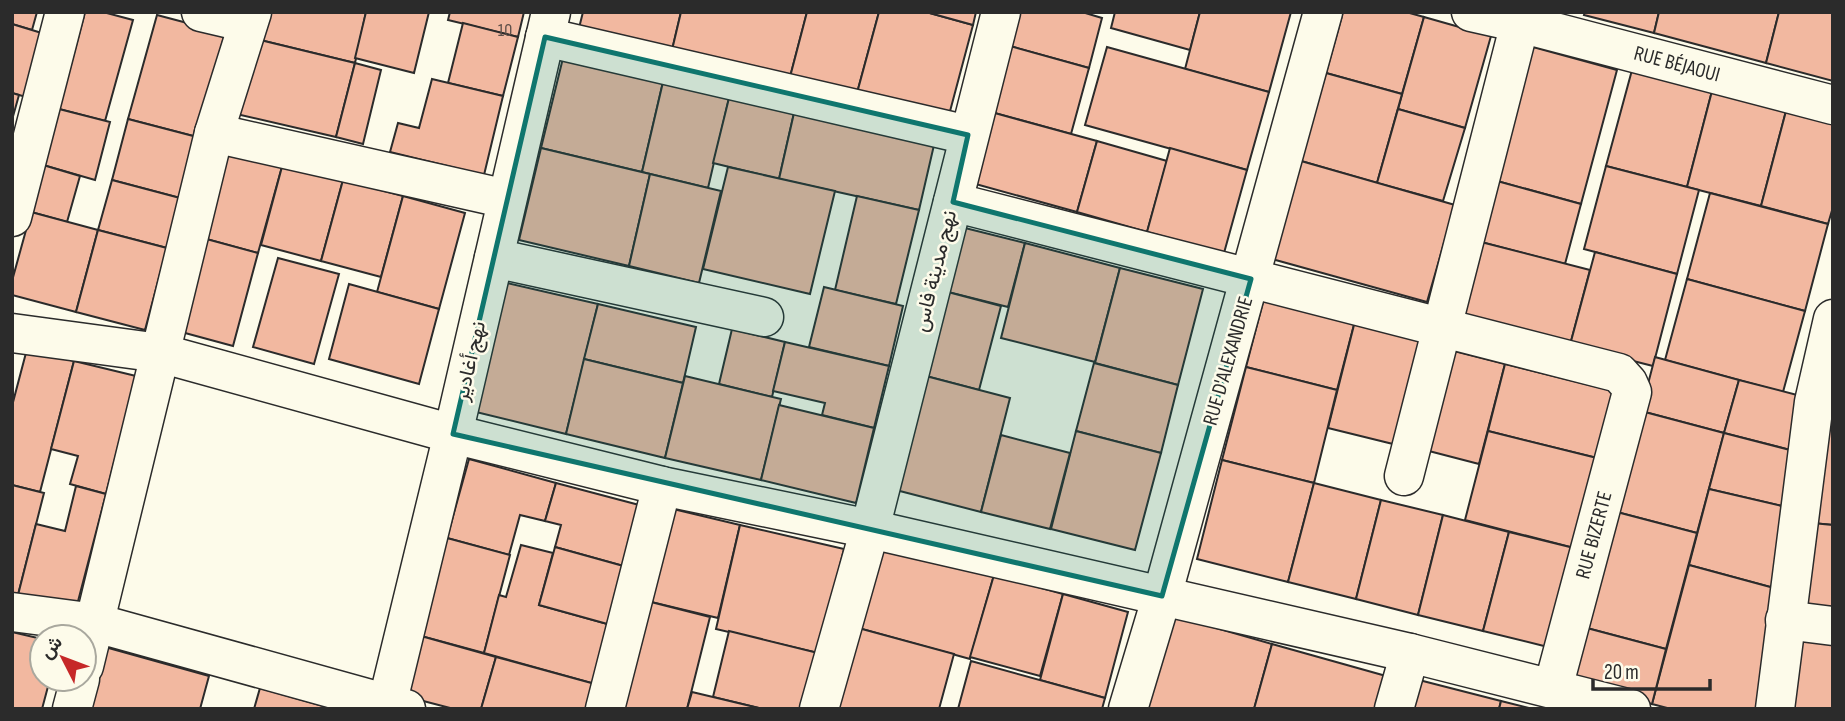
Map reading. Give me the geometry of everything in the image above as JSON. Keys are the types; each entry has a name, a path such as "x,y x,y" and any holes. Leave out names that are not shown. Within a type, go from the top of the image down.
{"street":[{"path":"12,217 65,12"},
{"path":"96,622 214,132 250,17 201,12"},
{"name":"نهج مدينة فاس","path":"819,709 870,529 1001,12"},
{"name":"RUE D'ALEXANDRIE","path":"1128,709 1251,279 1323,12"},
{"name":"RUE BÉJAOUI","path":"1471,12 1833,105"},
{"path":"1404,476 1520,23"},
{"path":"548,25 968,135"},
{"name":"نهج أغادير","path":"393,707 548,25"},
{"path":"214,132 507,198"},
{"path":"953,202 1442,328"},
{"path":"494,258 764,317"},
{"path":"1775,709 1785,620 1823,403 1833,319"},
{"name":"RUE BIZERTE","path":"1442,328 1607,368 1619,373 1632,392 1553,688"},
{"path":"12,333 160,354 453,434 662,485 870,529 1410,653 1631,709"},
{"path":"605,709 662,485"},
{"path":"12,612 96,622 393,707"},
{"path":"1785,620 1833,626"},
{"path":"1394,709 1410,653"}],"highlighted area":[{"path":"545,37 968,135 953,202 1251,279 1162,596 453,434"}],"building":[{"path":"12,12 37,12 32,30 12,24"},
{"path":"85,12 103,12 133,20 105,121 59,109"},
{"path":"264,12 366,12 355,63 256,39"},
{"path":"366,12 429,12 414,73 355,58"},
{"path":"450,12 524,12 518,37 448,20"},
{"path":"583,12 681,12 672,50 579,28"},
{"path":"681,12 807,12 790,77 672,50"},
{"path":"807,12 879,12 857,93 790,77"},
{"path":"879,12 926,12 973,25 949,115 857,93"},
{"path":"926,12 976,12 973,25"},
{"path":"1019,12 1082,12 1102,18 1089,68 1010,46"},
{"path":"1115,12 1200,12 1190,50 1111,28"},
{"path":"1200,12 1291,12 1269,92 1185,69"},
{"path":"1343,12 1406,12 1424,17 1402,94 1326,73"},
{"path":"1585,12 1659,12 1654,33 1584,15"},
{"path":"1659,12 1779,12 1766,63 1654,33"},
{"path":"1779,12 1833,12 1833,81 1766,63"},
{"path":"157,15 225,33 197,137 128,119"},
{"path":"1424,17 1491,36 1465,128 1398,109"},
{"path":"463,23 518,37 503,96 448,83"},
{"path":"12,24 45,34 26,97 12,93"},
{"path":"256,39 355,63 336,137 232,113"},
{"path":"1010,46 1089,68 1071,134 991,112"},
{"path":"1107,47 1269,92 1247,170 1085,125"},
{"path":"1533,47 1617,70 1581,204 1497,181"},
{"path":"563,58 663,82 642,172 541,148"},
{"path":"355,63 381,70 363,144 336,137"},
{"path":"1632,70 1712,91 1687,187 1606,166"},
{"path":"1326,73 1402,94 1377,183 1301,161"},
{"path":"432,79 503,96 484,175 390,152 398,123 419,128"},
{"path":"663,82 729,98 708,188 642,172"},
{"path":"1712,91 1786,111 1761,206 1687,187"},
{"path":"12,93 19,95 12,120"},
{"path":"729,98 794,113 779,179 713,163"},
{"path":"59,109 110,122 95,180 43,165"},
{"path":"1398,109 1465,128 1443,201 1377,183"},
{"path":"1786,111 1833,123 1833,207 1828,224 1761,206"},
{"path":"991,112 1097,141 1077,212 972,183"},
{"path":"794,113 934,145 919,210 779,179"},
{"path":"128,119 197,137 180,198 112,180"},
{"path":"1097,141 1167,161 1147,232 1077,212"},
{"path":"224,147 283,163 258,253 199,237"},
{"path":"541,148 650,174 629,266 519,240"},
{"path":"1170,148 1247,170 1224,253 1147,232"},
{"path":"1301,161 1455,205 1427,302 1272,259"},
{"path":"283,163 343,180 321,261 261,245"},
{"path":"43,165 80,176 67,222 31,212"},
{"path":"1606,166 1699,190 1677,274 1584,249"},
{"path":"728,167 835,191 810,294 703,269"},
{"path":"650,174 721,191 699,283 629,266"},
{"path":"112,180 180,198 167,248 98,230"},
{"path":"343,180 403,196 381,277 321,261"},
{"path":"1497,181 1581,204 1565,264 1481,242"},
{"path":"1710,193 1828,224 1805,311 1687,279"},
{"path":"403,196 465,213 439,309 377,292"},
{"path":"857,196 919,210 896,304 835,290"},
{"path":"31,212 98,230 76,312 12,295 12,281"},
{"path":"961,227 1025,243 1008,307 944,291"},
{"path":"98,230 167,248 145,330 76,312"},
{"path":"199,237 258,253 233,346 174,330"},
{"path":"1481,242 1590,270 1570,345 1461,316"},
{"path":"1025,243 1120,268 1095,362 1001,338"},
{"path":"1595,252 1677,274 1653,366 1570,345"},
{"path":"278,258 339,274 314,364 253,347"},
{"path":"1120,268 1203,289 1178,385 1095,363"},
{"path":"1687,279 1805,311 1783,392 1665,360"},
{"path":"507,283 598,304 566,434 476,412"},
{"path":"349,284 439,309 419,384 329,359"},
{"path":"824,287 903,306 889,366 809,347"},
{"path":"944,291 1001,306 979,390 922,375"},
{"path":"1265,294 1356,317 1337,390 1246,367"},
{"path":"598,304 696,327 683,383 584,359"},
{"path":"1356,317 1422,333 1393,444 1328,428"},
{"path":"732,329 785,342 772,397 719,384"},
{"path":"785,342 889,366 874,428 822,415 825,403 773,391"},
{"path":"27,349 74,361 40,492 12,485 12,406"},
{"path":"1450,350 1505,364 1479,464 1425,450"},
{"path":"1655,357 1739,380 1724,433 1641,411"},
{"path":"584,359 683,383 665,458 566,434"},
{"path":"74,361 136,376 106,494 70,484 78,456 51,449"},
{"path":"1094,363 1178,385 1161,453 1076,431"},
{"path":"1505,364 1614,391 1597,458 1488,431"},
{"path":"1246,367 1337,390 1314,483 1222,460"},
{"path":"922,375 1010,398 981,512 892,489"},
{"path":"685,376 781,399 761,480 665,458"},
{"path":"1739,380 1801,396 1794,451 1724,433"},
{"path":"779,405 874,428 856,503 761,480"},
{"path":"1641,411 1724,433 1697,533 1613,511"},
{"path":"1824,422 1833,423 1833,525 1812,523"},
{"path":"1076,431 1161,453 1135,550 1051,529"},
{"path":"1488,431 1597,458 1574,548 1465,520"},
{"path":"1724,433 1794,451 1786,507 1709,489"},
{"path":"1001,435 1070,453 1050,529 981,512"},
{"path":"469,459 556,483 545,521 520,515 509,555 447,538"},
{"path":"1222,460 1314,483 1288,582 1197,559"},
{"path":"556,483 643,506 627,567 555,547 561,525 545,521"},
{"path":"1314,483 1381,500 1356,599 1288,582"},
{"path":"12,485 44,493 18,595 12,593"},
{"path":"76,486 106,494 76,609 18,595 36,524 65,531"},
{"path":"1709,489 1786,507 1774,588 1689,565"},
{"path":"1381,500 1443,515 1418,615 1356,599"},
{"path":"669,508 740,525 718,618 647,601"},
{"path":"1613,511 1697,533 1666,649 1583,627"},
{"path":"1443,515 1509,532 1483,631 1418,615"},
{"path":"1812,523 1833,525 1833,612 1801,608"},
{"path":"740,525 844,549 818,653 716,629"},
{"path":"1509,532 1574,548 1548,647 1483,631"},
{"path":"447,538 510,555 484,653 421,636"},
{"path":"875,542 994,575 970,659 851,626"},
{"path":"521,545 553,553 539,605 611,625 595,684 484,653 499,595 506,597"},
{"path":"555,547 627,567 611,625 539,605"},
{"path":"1689,565 1774,588 1757,709 1671,709 1652,704"},
{"path":"994,575 1063,594 1040,676 970,657"},
{"path":"1063,594 1128,612 1105,698 1040,680"},
{"path":"647,601 710,617 687,709 621,709"},
{"path":"1171,615 1272,644 1254,709 1145,708"},
{"path":"851,626 954,654 939,709 832,709"},
{"path":"1583,627 1666,649 1652,704 1568,682"},
{"path":"729,631 818,653 805,709 763,709 713,697"},
{"path":"12,632 28,636 28,693 46,693 42,709 12,709"},
{"path":"1798,634 1833,639 1833,709 1790,709"},
{"path":"421,636 496,657 481,709 454,709 404,696"},
{"path":"1272,644 1386,676 1377,709 1254,709"},
{"path":"105,647 209,676 200,709 88,709 92,693 98,693 98,673"},
{"path":"496,657 595,684 588,709 481,709"},
{"path":"971,661 1105,698 1102,709 958,709"},
{"path":"1419,680 1501,701 1499,709 1412,709"},
{"path":"260,688 334,709 254,709"},
{"path":"692,692 713,697 763,709 687,709"},
{"path":"1501,701 1533,709 1499,709"}]}
